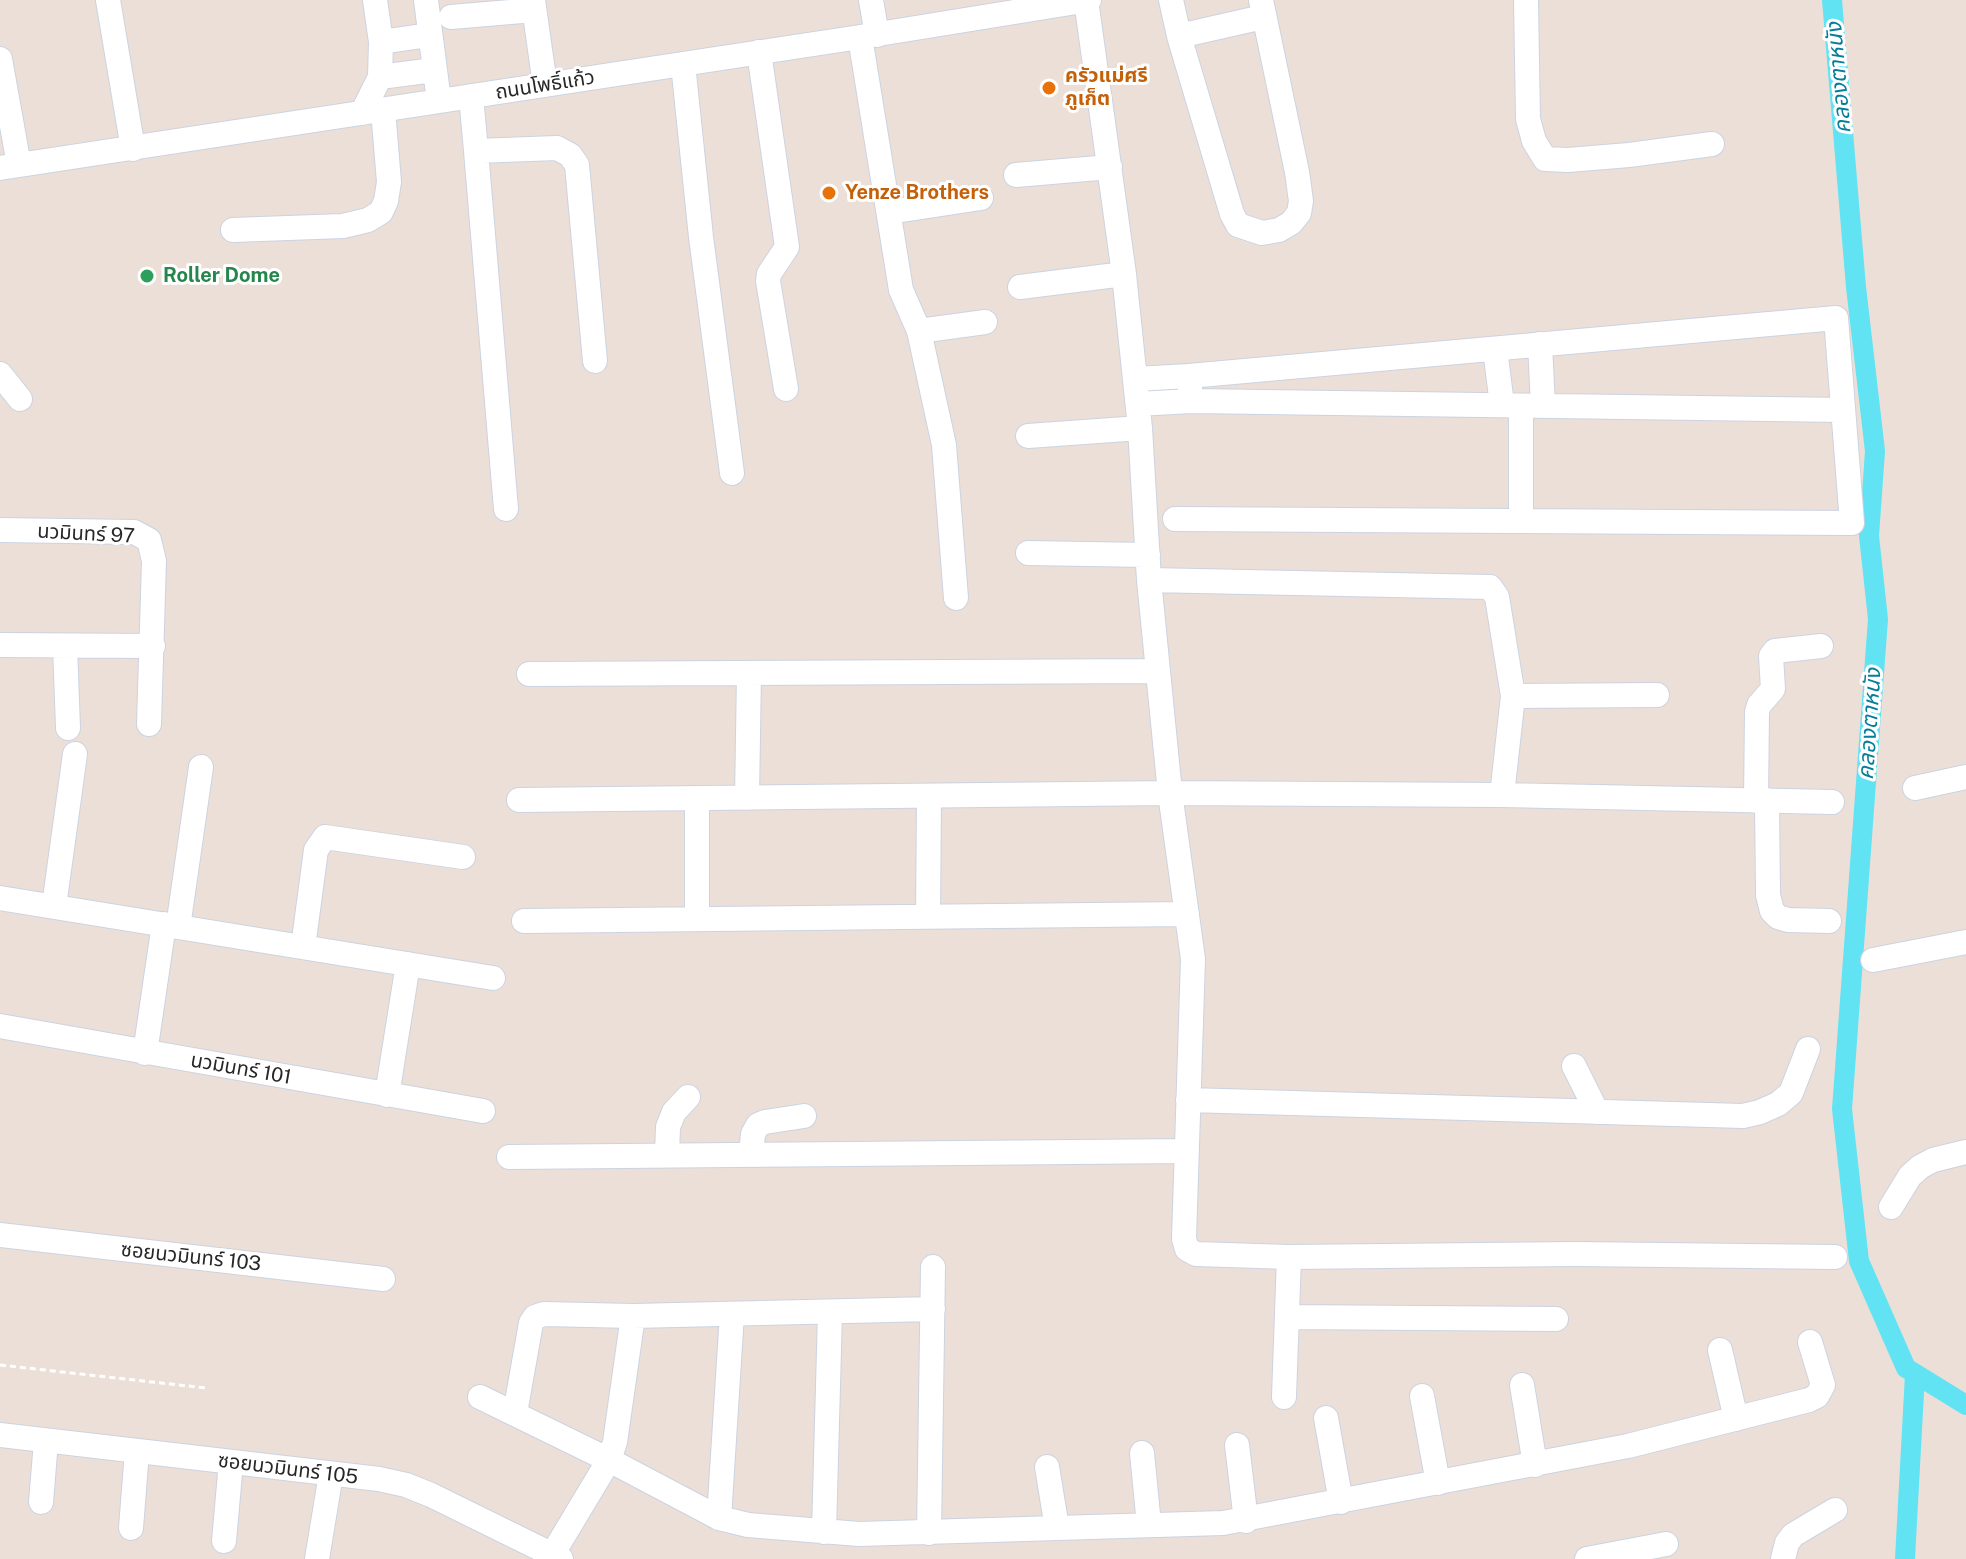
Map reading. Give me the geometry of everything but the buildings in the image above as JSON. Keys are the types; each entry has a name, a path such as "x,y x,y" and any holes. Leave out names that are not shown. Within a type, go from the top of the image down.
{"street":[{"path":"108,0 133,149"},
{"path":"233,230 343,226 368,220 381,212 389,182 372,111 380,77 381,42 375,0"},
{"path":"426,0 439,101"},
{"path":"871,0 869,36 889,212 901,290 919,331 944,445 956,598"},
{"path":"1087,0 1124,274 1139,416 1149,580 1170,793 1194,982 1184,1239 1187,1249 1196,1254 1289,1257 1592,1254 1835,1257"},
{"name":"ถนนโพธิ์แก้ว","path":"10,166 869,36 1024,5 1087,0"},
{"path":"1171,0 1179,36 1232,214 1238,225 1249,230 1262,233 1279,230 1291,223 1299,213 1301,201 1262,8 1179,36"},
{"path":"1526,0 1528,119 1534,141 1545,159 1629,155 1712,144"},
{"path":"451,17 533,5 545,85"},
{"path":"381,42 429,35"},
{"path":"759,52 787,247 769,274 768,281 786,389"},
{"path":"0,59 10,166"},
{"path":"683,64 701,237 732,473"},
{"path":"380,77 434,70"},
{"path":"471,96 506,509"},
{"path":"476,151 557,148 570,155 577,165 595,361"},
{"path":"1016,175 1110,167"},
{"path":"889,212 981,198"},
{"path":"1020,287 1124,274"},
{"path":"1028,436 1139,416 1190,388 1280,368 1836,318 1852,523 1175,519"},
{"path":"919,331 985,322"},
{"path":"1521,521 1522,405 1540,344"},
{"path":"1495,349 1522,405"},
{"path":"1280,368 1282,402"},
{"path":"0,374 20,399"},
{"path":"1135,379 1282,402 1843,410"},
{"name":"นวมินทร์ 97","path":"0,530 134,532 149,540 154,561 153,646"},
{"path":"1028,553 1148,555"},
{"path":"1149,580 1490,587 1497,597 1513,696 1502,795"},
{"path":"0,645 153,646 149,724"},
{"path":"65,646 68,728"},
{"path":"1821,646 1775,651 1771,656 1773,689 1757,712 1768,895 1772,911 1788,920 1829,921"},
{"path":"529,674 1158,671"},
{"path":"747,798 749,673"},
{"path":"1513,696 1657,695"},
{"path":"54,906 75,754"},
{"path":"145,1053 201,767"},
{"path":"1915,788 1966,777"},
{"path":"519,800 1170,793 1502,795 1832,802"},
{"path":"928,916 929,797"},
{"path":"697,799 697,917"},
{"path":"303,947 316,850 325,837 463,857"},
{"path":"0,898 493,978"},
{"path":"524,921 1187,914"},
{"path":"1873,960 1966,942"},
{"path":"387,1095 408,964"},
{"name":"นวมินทร์ 101","path":"0,1026 483,1111"},
{"path":"1188,1100 1743,1116 1778,1104 1791,1093 1808,1049"},
{"path":"1574,1066 1597,1112"},
{"path":"667,1155 668,1127 674,1112 688,1097"},
{"path":"751,1154 753,1134 758,1125 804,1116"},
{"path":"509,1157 1187,1151"},
{"path":"1891,1207 1910,1176 1920,1167 1933,1160 1966,1152"},
{"name":"ซอยนวมินทร์ 103","path":"0,1235 383,1279"},
{"path":"1284,1397 1289,1257"},
{"path":"929,1533 933,1267"},
{"path":"515,1413 528,1332 535,1317 544,1314 633,1316 933,1309"},
{"path":"824,1532 830,1313"},
{"path":"719,1518 732,1314"},
{"path":"556,1557 609,1460 620,1424 633,1316"},
{"path":"1287,1317 1556,1319"},
{"path":"480,1397 719,1518 748,1525 824,1532 929,1533 1246,1521 1628,1446 1817,1396 1823,1385 1810,1342"},
{"path":"1720,1350 1736,1419"},
{"path":"1522,1385 1535,1465"},
{"path":"1422,1396 1438,1483"},
{"path":"1326,1418 1341,1502"},
{"name":"ซอยนวมินทร์ 105","path":"0,1435 406,1485 465,1510 556,1557"},
{"path":"41,1502 46,1441"},
{"path":"1237,1445 1246,1521"},
{"path":"131,1528 137,1451"},
{"path":"1142,1453 1149,1525"},
{"path":"224,1541 231,1462"},
{"path":"1047,1467 1057,1528"},
{"path":"317,1559 331,1474"},
{"path":"1783,1559 1787,1543 1793,1535 1835,1510"},
{"path":"1587,1559 1666,1544"}],"path":[{"path":"0,1365 206,1388"}],"waterway":[{"name":"คลองตาหนัง","path":"1832,0 1856,287 1875,451 1869,536 1878,619 1842,1109 1859,1261 1906,1368 1966,1405"},
{"path":"1905,1559 1915,1374"}],"place":[{"name":"ครัวแม่ศรี ภูเก็ต","path":"1049,88"},
{"name":"Yenze Brothers","path":"829,193"},
{"name":"Roller Dome","path":"147,276"}]}
